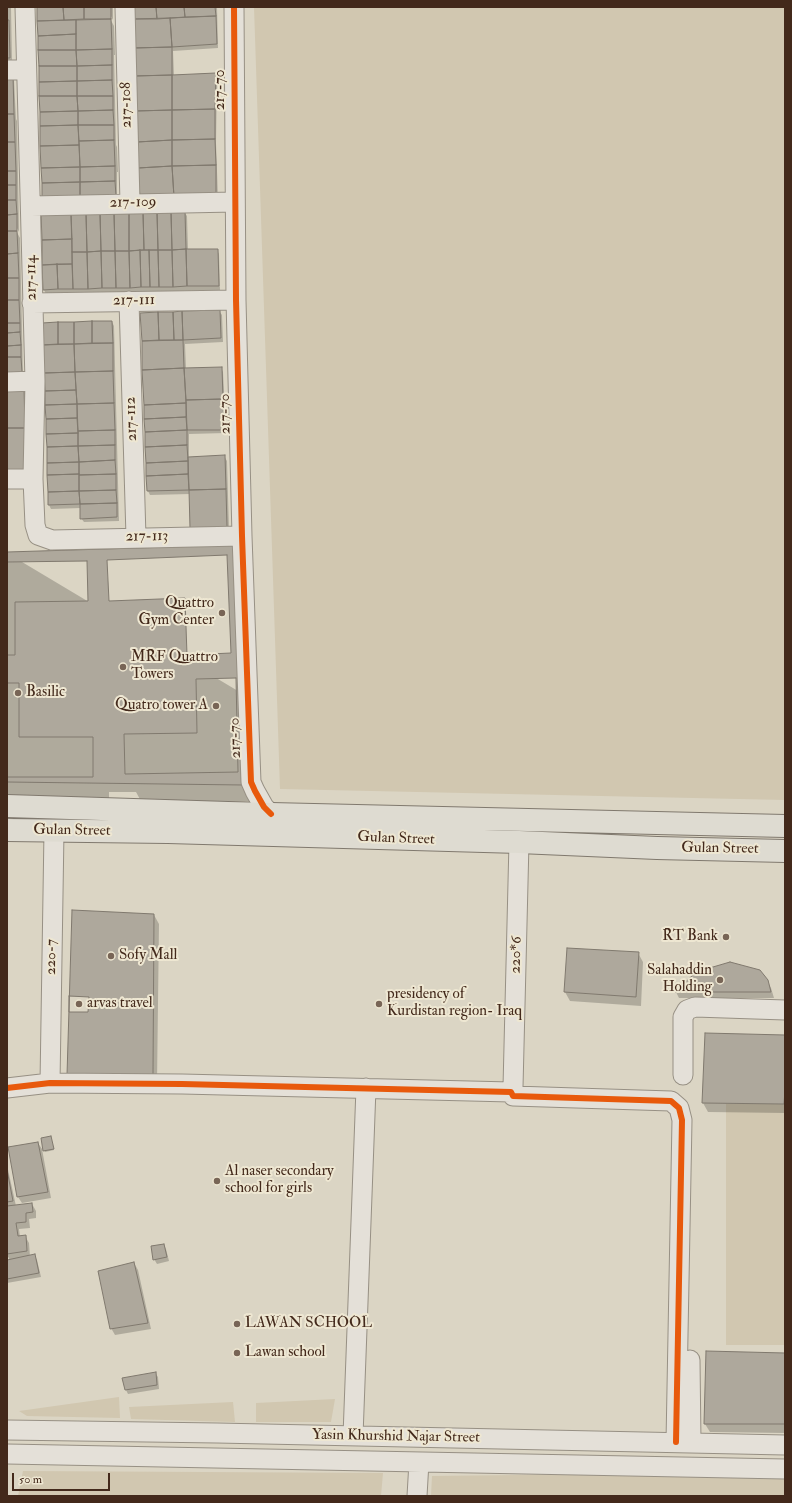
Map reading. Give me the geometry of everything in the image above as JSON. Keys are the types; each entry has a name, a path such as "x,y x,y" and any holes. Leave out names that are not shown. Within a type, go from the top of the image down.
{"main road":[{"name":"Gulan Street","path":"7,806 228,813 785,826"},
{"name":"Gulan Street","path":"7,830 168,832 785,851"}],"street":[{"name":"217-114","path":"25,7 35,381 33,479 35,525 38,535 52,540"},
{"name":"217-108","path":"125,7 130,203"},
{"name":"217-70","path":"234,7 236,300 242,536 251,782 254,791 264,807 271,814"},
{"path":"7,70 26,70"},
{"name":"217-109","path":"31,206 235,202"},
{"name":"217-111","path":"32,303 236,300"},
{"name":"217-112","path":"129,302 136,537"},
{"path":"7,382 35,381"},
{"path":"7,479 33,479"},
{"name":"217-113","path":"52,540 136,537 242,536"},
{"name":"217-70","path":"228,813 243,799 251,782"},
{"name":"220-7","path":"50,1083 54,831"},
{"name":"220*6","path":"512,1092 519,842"},
{"path":"683,1075 683,1017 687,1010 695,1007 785,1010"},
{"path":"7,1088 50,1083 182,1084 512,1092 666,1092 678,1096 684,1101 688,1108 683,1442"},
{"path":"353,1436 366,1088"},
{"path":"7,1421 18,1429 26,1431"},
{"name":"Yasin Khurshid Najar Street","path":"7,1430 785,1445"},
{"name":"Yasin Khurshid Najar Street","path":"7,1454 785,1469"},
{"path":"417,1496 419,1462"}],"shaded area":[{"path":"254,7 785,7 785,800 280,789"},
{"path":"726,1104 785,1104 785,1345 726,1345"},
{"path":"119,1397 120,1418 27,1416 19,1411"},
{"path":"335,1399 331,1422 256,1422 256,1403"},
{"path":"233,1402 235,1422 131,1419 129,1407"},
{"path":"23,1471 383,1473 381,1496 18,1496"},
{"path":"685,1473 785,1474 785,1496 431,1496 432,1476"}],"building":[{"path":"37,7 63,7 64,20 37,21"},
{"path":"63,7 84,7 84,19 64,20"},
{"path":"84,7 111,7 111,19 84,19"},
{"path":"132,7 156,7 157,19 132,19"},
{"path":"156,7 184,7 185,17 157,19"},
{"path":"184,7 215,7 216,16 185,17"},
{"path":"216,16 217,44 172,47 170,18"},
{"path":"170,18 172,47 133,48 132,19"},
{"path":"111,19 112,49 76,50 76,20"},
{"path":"7,20 9,20 10,58 7,58"},
{"path":"76,20 76,34 38,36 37,21"},
{"path":"76,34 76,50 38,50 38,36"},
{"path":"172,47 172,75 134,76 133,48"},
{"path":"112,49 112,65 77,66 76,50"},
{"path":"38,50 76,50 77,66 39,66"},
{"path":"112,65 112,80 77,81 77,66"},
{"path":"39,66 77,66 77,81 39,82"},
{"path":"216,73 215,109 172,110 172,75"},
{"path":"7,75 13,75 14,114 7,114"},
{"path":"172,75 172,110 135,111 134,76"},
{"path":"112,80 113,96 77,96 77,81"},
{"path":"77,81 77,96 39,96 39,82"},
{"path":"39,96 77,96 78,111 40,112"},
{"path":"77,96 113,96 113,110 78,111"},
{"path":"215,109 215,139 172,140 172,110"},
{"path":"113,110 114,125 78,125 78,111"},
{"path":"172,110 172,140 137,142 135,111"},
{"path":"78,111 78,125 40,126 40,112"},
{"path":"7,114 14,114 15,142 7,142"},
{"path":"78,125 114,125 114,140 79,141"},
{"path":"78,125 79,145 40,146 40,126"},
{"path":"215,139 216,165 172,166 172,140"},
{"path":"114,140 115,166 80,167 79,141"},
{"path":"172,140 172,166 138,168 137,142"},
{"path":"7,142 15,142 16,171 7,171"},
{"path":"79,145 80,167 41,168 40,146"},
{"path":"216,165 216,196 174,197 172,166"},
{"path":"115,166 115,181 80,182 80,167"},
{"path":"172,166 174,197 140,199 138,168"},
{"path":"80,167 80,182 42,183 41,168"},
{"path":"7,171 16,171 16,185 7,185"},
{"path":"115,181 116,196 80,197 80,182"},
{"path":"80,182 80,197 42,198 42,183"},
{"path":"7,185 16,185 16,200 7,200"},
{"path":"7,200 16,200 17,214 7,215"},
{"path":"185,211 186,249 172,250 171,212"},
{"path":"129,212 143,212 144,250 129,251"},
{"path":"129,212 129,251 115,251 114,213"},
{"path":"143,212 157,212 158,250 144,250"},
{"path":"157,212 171,212 172,250 158,250"},
{"path":"86,213 100,213 101,251 87,252"},
{"path":"86,213 87,252 72,252 71,214"},
{"path":"100,213 114,213 115,251 101,251"},
{"path":"17,214 17,231 7,231 7,215"},
{"path":"41,214 71,214 72,239 42,240"},
{"path":"7,231 17,231 18,253 7,254"},
{"path":"72,239 72,264 42,265 42,240"},
{"path":"186,249 187,286 173,287 172,250"},
{"path":"186,249 218,249 219,286 187,286"},
{"path":"140,250 141,287 130,288 129,251"},
{"path":"140,250 149,250 150,287 141,287"},
{"path":"149,250 158,250 159,287 150,287"},
{"path":"158,250 172,250 173,287 159,287"},
{"path":"101,251 102,288 88,289 87,252"},
{"path":"101,251 115,251 116,288 102,288"},
{"path":"115,251 129,251 130,288 116,288"},
{"path":"72,252 87,252 88,289 73,289"},
{"path":"18,253 19,278 7,278 7,254"},
{"path":"57,264 72,264 73,289 58,289"},
{"path":"57,264 58,289 43,290 42,265"},
{"path":"7,278 19,278 19,300 7,300"},
{"path":"7,300 19,300 20,323 7,323"},
{"path":"220,310 221,338 183,340 182,311"},
{"path":"182,311 183,340 174,340 173,312"},
{"path":"158,312 173,312 174,340 159,340"},
{"path":"158,312 159,340 142,341 140,313"},
{"path":"92,321 112,321 113,343 92,343"},
{"path":"92,321 92,343 74,344 74,322"},
{"path":"58,322 74,322 74,344 58,344"},
{"path":"58,322 58,344 42,345 42,323"},
{"path":"7,323 20,323 20,332 7,333"},
{"path":"20,332 21,345 7,346 7,333"},
{"path":"183,340 184,368 142,370 142,341"},
{"path":"113,343 113,371 75,372 74,344"},
{"path":"74,344 75,372 44,373 42,345"},
{"path":"21,345 21,357 7,357 7,346"},
{"path":"7,357 21,357 22,372 7,373"},
{"path":"222,367 223,399 186,400 184,368"},
{"path":"184,368 186,403 144,405 142,370"},
{"path":"113,371 114,403 77,404 75,372"},
{"path":"75,372 76,390 45,391 44,373"},
{"path":"7,387 24,387 25,428 7,428"},
{"path":"76,390 77,404 45,405 45,391"},
{"path":"223,399 224,430 187,430 186,400"},
{"path":"114,403 115,430 78,431 77,404"},
{"path":"186,403 186,417 144,419 144,405"},
{"path":"77,404 77,418 46,419 45,405"},
{"path":"186,417 187,430 145,432 144,419"},
{"path":"77,418 78,433 46,434 46,419"},
{"path":"7,428 25,428 26,470 7,470"},
{"path":"115,430 115,445 78,446 78,431"},
{"path":"187,430 187,445 145,447 145,432"},
{"path":"78,433 78,446 47,447 46,434"},
{"path":"115,445 115,460 79,462 78,446"},
{"path":"187,445 188,461 146,463 145,447"},
{"path":"78,446 79,462 47,463 47,447"},
{"path":"225,455 226,489 189,490 188,457"},
{"path":"115,460 116,474 79,475 79,462"},
{"path":"188,461 188,474 146,476 146,463"},
{"path":"79,462 79,474 47,475 47,463"},
{"path":"79,474 79,491 48,492 47,475"},
{"path":"116,474 116,490 79,491 79,475"},
{"path":"188,474 189,490 147,491 146,476"},
{"path":"226,489 227,527 190,528 189,490"},
{"path":"116,490 117,503 80,504 79,491"},
{"path":"79,491 80,504 48,505 48,492"},
{"path":"117,503 117,517 80,519 80,504"},
{"name":"MRF Quattro Towers","path":"234,545 243,785 7,782 7,552"},
{"path":"227,555 231,653 187,655 185,598 109,601 107,560"},
{"path":"87,561 88,601 15,602 15,655 7,655 7,562"},
{"name":"Quatro tower A","path":"236,678 238,772 125,774 124,734 197,733 196,679"},
{"path":"7,683 19,683 19,737 93,737 93,777 7,777"},
{"path":"72,910 154,914 153,1075 67,1075"},
{"path":"567,948 639,952 636,997 564,992"},
{"path":"730,962 760,970 768,980 771,992 675,992 696,972"},
{"name":"arvas travel","path":"69,996 89,997 88,1012 69,1012"},
{"path":"705,1033 785,1035 784,1104 702,1103"},
{"path":"51,1136 54,1149 43,1151 41,1138"},
{"path":"38,1142 48,1192 17,1197 8,1147"},
{"path":"7,1170 13,1201 7,1202"},
{"path":"32,1203 33,1212 26,1213 26,1222 16,1223 18,1236 26,1235 27,1251 7,1254 7,1206"},
{"path":"164,1244 167,1257 153,1260 151,1246"},
{"path":"35,1254 39,1273 7,1279 7,1260"},
{"path":"134,1262 148,1323 110,1329 98,1271"},
{"path":"706,1351 785,1353 785,1424 704,1424"},
{"path":"156,1372 157,1385 125,1390 122,1378"}],"cycle path":[{"path":"234,7 236,300 242,536 251,782 264,807 271,814"},
{"path":"7,1088 50,1083 182,1084 511,1092 513,1096 671,1101 679,1108 682,1120 676,1442"}],"place":[{"name":"Quattro Gym Center","path":"222,613"},
{"name":"MRF Quattro Towers","path":"123,667"},
{"name":"Basilic","path":"18,693"},
{"name":"Quatro tower A","path":"216,706"},
{"name":"RT Bank","path":"726,937"},
{"name":"Sofy Mall","path":"111,956"},
{"name":"Salahaddin Holding","path":"720,980"},
{"name":"arvas travel","path":"79,1004"},
{"name":"presidency of Kurdistan region- Iraq","path":"379,1004"},
{"name":"Al naser secondary school for girls","path":"217,1181"},
{"name":"LAWAN SCHOOL","path":"237,1324"},
{"name":"Lawan school","path":"237,1353"}]}
